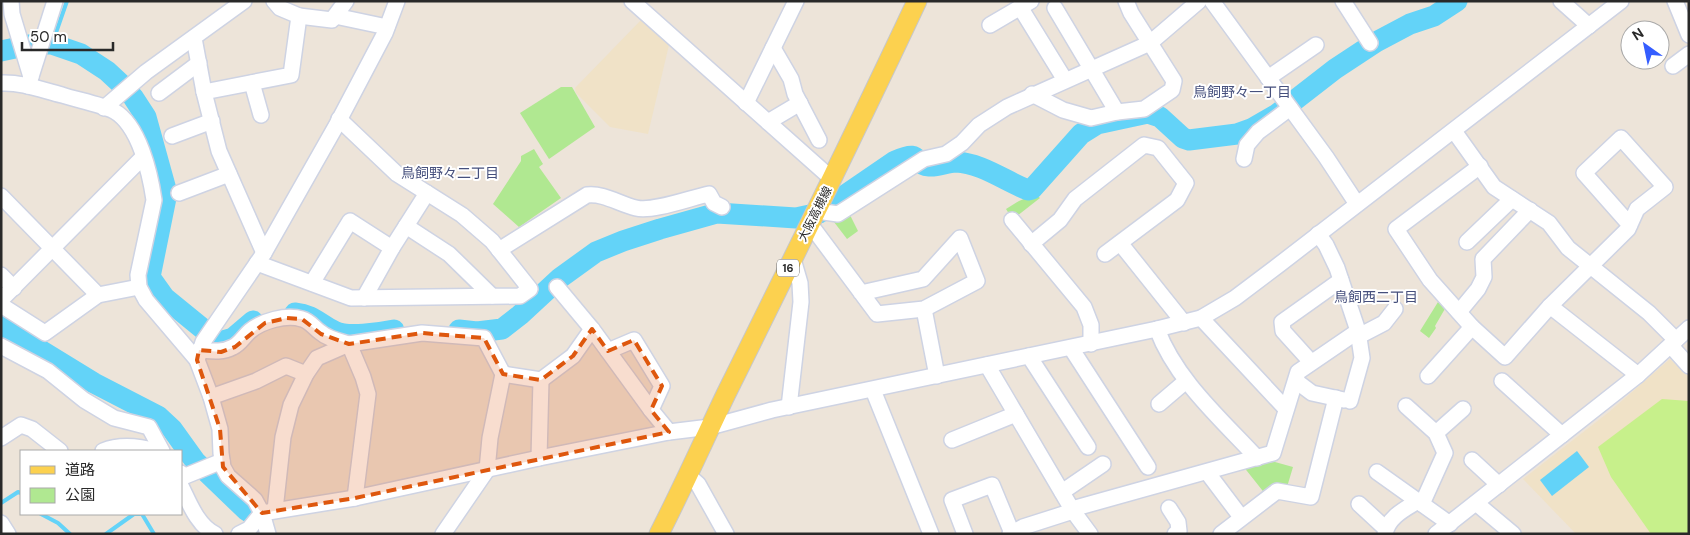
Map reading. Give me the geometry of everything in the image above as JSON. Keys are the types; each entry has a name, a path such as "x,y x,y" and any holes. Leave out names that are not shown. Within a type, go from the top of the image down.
{"main road":[{"name":"大阪高槻線","path":"659,534 689,476 710,427 917,1"}],"street":[{"path":"11,1 29,81"},
{"path":"29,81 55,1"},
{"path":"104,108 146,72 244,1"},
{"path":"274,1 280,8 298,16 332,20 346,1"},
{"path":"200,351 261,258 340,119 387,27 397,1"},
{"path":"632,1 832,179"},
{"path":"1032,94 1063,110 1090,118 1144,109 1172,90 1174,81 1130,13 1126,1"},
{"path":"861,293 923,279 960,238 976,281 924,309 876,314 861,293 813,217 838,214 920,162 946,154 962,143 979,125 1032,94 1150,43 1199,1"},
{"path":"1212,1 1326,157 1357,204"},
{"path":"1343,1 1370,43"},
{"path":"1561,1 1589,26"},
{"path":"239,534 249,529 269,512 355,498 669,432 710,427 788,407 1090,344 1201,318 1235,298 1621,1"},
{"path":"1675,1 1689,35"},
{"path":"746,103 773,48 791,4"},
{"path":"990,26 1026,4 1065,80"},
{"path":"1055,8 1117,112"},
{"path":"204,92 291,75 298,16"},
{"path":"335,16 387,27"},
{"path":"194,38 204,92 219,151 261,258 312,283 351,298 520,296 530,290 492,241 462,215 397,174 340,119"},
{"path":"1268,78 1316,45"},
{"path":"773,48 791,79 795,94 819,140"},
{"path":"1673,66 1689,54"},
{"path":"159,93 199,63"},
{"path":"5,83 29,81 114,111 127,121 135,134 143,157 154,200 138,275 139,287 146,300 200,351 220,429 222,461 228,476 269,512"},
{"path":"252,83 261,115"},
{"path":"768,122 800,103"},
{"path":"1244,158 1247,145 1258,132 1289,106"},
{"path":"172,136 212,121"},
{"path":"1454,131 1494,187 1548,223 1568,248 1649,313 1674,343 1689,366"},
{"path":"1480,166 1396,230 1430,280 1472,327 1504,357 1550,306 1628,230 1637,209 1665,187 1621,138 1584,173 1630,225"},
{"path":"1032,244 1060,220 1075,199 1144,145 1158,148 1186,183 1177,200 1105,254"},
{"path":"1,300 54,249 143,157"},
{"path":"179,193 229,174"},
{"path":"364,298 392,248 427,193"},
{"path":"499,250 587,195 596,194 637,208 651,208 709,194 714,203 722,207"},
{"path":"1,196 98,295"},
{"path":"1467,242 1512,199"},
{"path":"1459,312 1478,289 1484,277 1483,259 1530,210"},
{"path":"1012,220 1084,307 1090,325 1090,344"},
{"path":"312,283 350,221 392,248"},
{"path":"406,226 449,254 492,296"},
{"path":"1221,534 1277,491 1311,497 1362,358 1358,334 1341,280 1330,253 1318,234"},
{"path":"1120,243 1184,323"},
{"path":"788,407 801,302 800,283 793,259"},
{"path":"1,275 14,288"},
{"path":"1311,362 1283,331 1282,322 1341,280"},
{"path":"1,305 45,333 98,295 139,287"},
{"path":"557,288 592,329 669,432"},
{"path":"1550,306 1638,375"},
{"path":"924,309 937,376"},
{"path":"965,534 952,500 992,485 1011,533 1072,510 1273,453 1298,372 1358,334 1384,323 1395,310"},
{"path":"200,351 221,352 235,346 251,330 265,323 287,318 302,319 310,322 321,334 333,340 349,344"},
{"path":"1201,318 1286,409"},
{"path":"1428,376 1472,327"},
{"path":"1436,534 1638,375 1689,328"},
{"path":"503,374 541,380 572,356 592,329"},
{"path":"1157,329 1162,342 1186,381 1257,458"},
{"path":"268,534 269,512 291,405 306,374 317,358 349,344 422,333 484,338 503,374 490,438 488,470 443,534"},
{"path":"608,351 634,340 662,386 651,410"},
{"path":"349,344 368,394 355,498"},
{"path":"1,346 48,372 84,400 114,418 149,427 162,450"},
{"path":"1071,348 1148,467"},
{"path":"1029,356 1088,447"},
{"path":"987,365 1072,510 1090,534"},
{"path":"211,397 256,381 286,366 306,374"},
{"path":"539,458 541,380"},
{"path":"1159,404 1186,381"},
{"path":"1296,381 1312,393 1347,400"},
{"path":"1502,381 1562,435"},
{"path":"873,390 931,534"},
{"path":"1359,504 1386,531 1393,518 1420,503 1445,453 1436,433 1406,406"},
{"path":"1436,433 1463,409"},
{"path":"952,440 1016,414"},
{"path":"1,438 21,425 32,429 59,450"},
{"path":"105,450 114,446 162,450"},
{"path":"1472,460 1498,485"},
{"path":"215,534 210,532 195,514 182,478 222,461"},
{"path":"1062,492 1103,464"},
{"path":"1207,472 1241,517"},
{"path":"1376,472 1450,524"},
{"path":"689,476 698,484 726,534"},
{"path":"1476,503 1512,534"},
{"path":"1169,508 1178,522 1178,531 1175,534"},
{"path":"1,523 8,534"}],"highlighted area":[{"path":"287,318 302,319 321,334 349,344 422,333 484,338 503,374 541,380 573,356 592,329 608,351 634,340 662,386 651,410 669,432 355,498 262,513 223,467 220,429 197,360 199,350 221,352 235,347 265,323"}],"shaded area":[{"path":"641,20 669,45 648,134 610,127 576,93 575,88"},
{"path":"1670,359 1689,377 1689,534 1576,534 1523,479 1609,412"}],"green space":[{"path":"561,87 572,87 595,127 549,159 520,113"},
{"path":"534,149 543,164 539,167 561,198 519,227 493,204 521,161 521,156"},
{"path":"1035,194 1040,198 1017,216 1011,217 1006,209"},
{"path":"849,213 858,231 847,239 834,222"},
{"path":"1438,302 1446,307 1429,338 1420,331"},
{"path":"1662,399 1689,401 1689,534 1651,534 1611,477 1598,447"},
{"path":"1276,458 1275,462 1293,467 1287,487 1266,495 1243,466"}],"water":[{"path":"1577,451 1589,467 1552,496 1540,480"}],"waterway":[{"path":"52,44 67,1"},
{"path":"459,330 477,332 502,329 560,278 596,252 623,241 717,213 796,218 819,213 895,161 904,157 914,157 924,165 929,166 956,162 965,163 993,173 1028,190 1032,189 1081,134 1097,124 1148,113 1160,117 1183,138 1189,140 1237,134 1251,129 1277,114 1335,69 1376,42 1410,24 1434,16 1457,1"},
{"path":"1,51 34,44 52,44 81,54 107,71 121,84 133,97 146,117 167,193 150,277 165,298 219,342 233,338 253,321"},
{"path":"295,313 311,317 340,333 363,334 394,330"},
{"path":"1,326 94,383 158,416 172,429 195,461 247,511"},
{"path":"1,503 18,492 20,493"},
{"path":"43,515 58,523 70,534"},
{"path":"106,534 133,515"},
{"path":"143,515 154,534"}],"district":[{"name":"鳥飼野々一丁目","path":"1242,92"},
{"name":"鳥飼野々二丁目","path":"450,173"},
{"name":"鳥飼西二丁目","path":"1376,297"}]}
